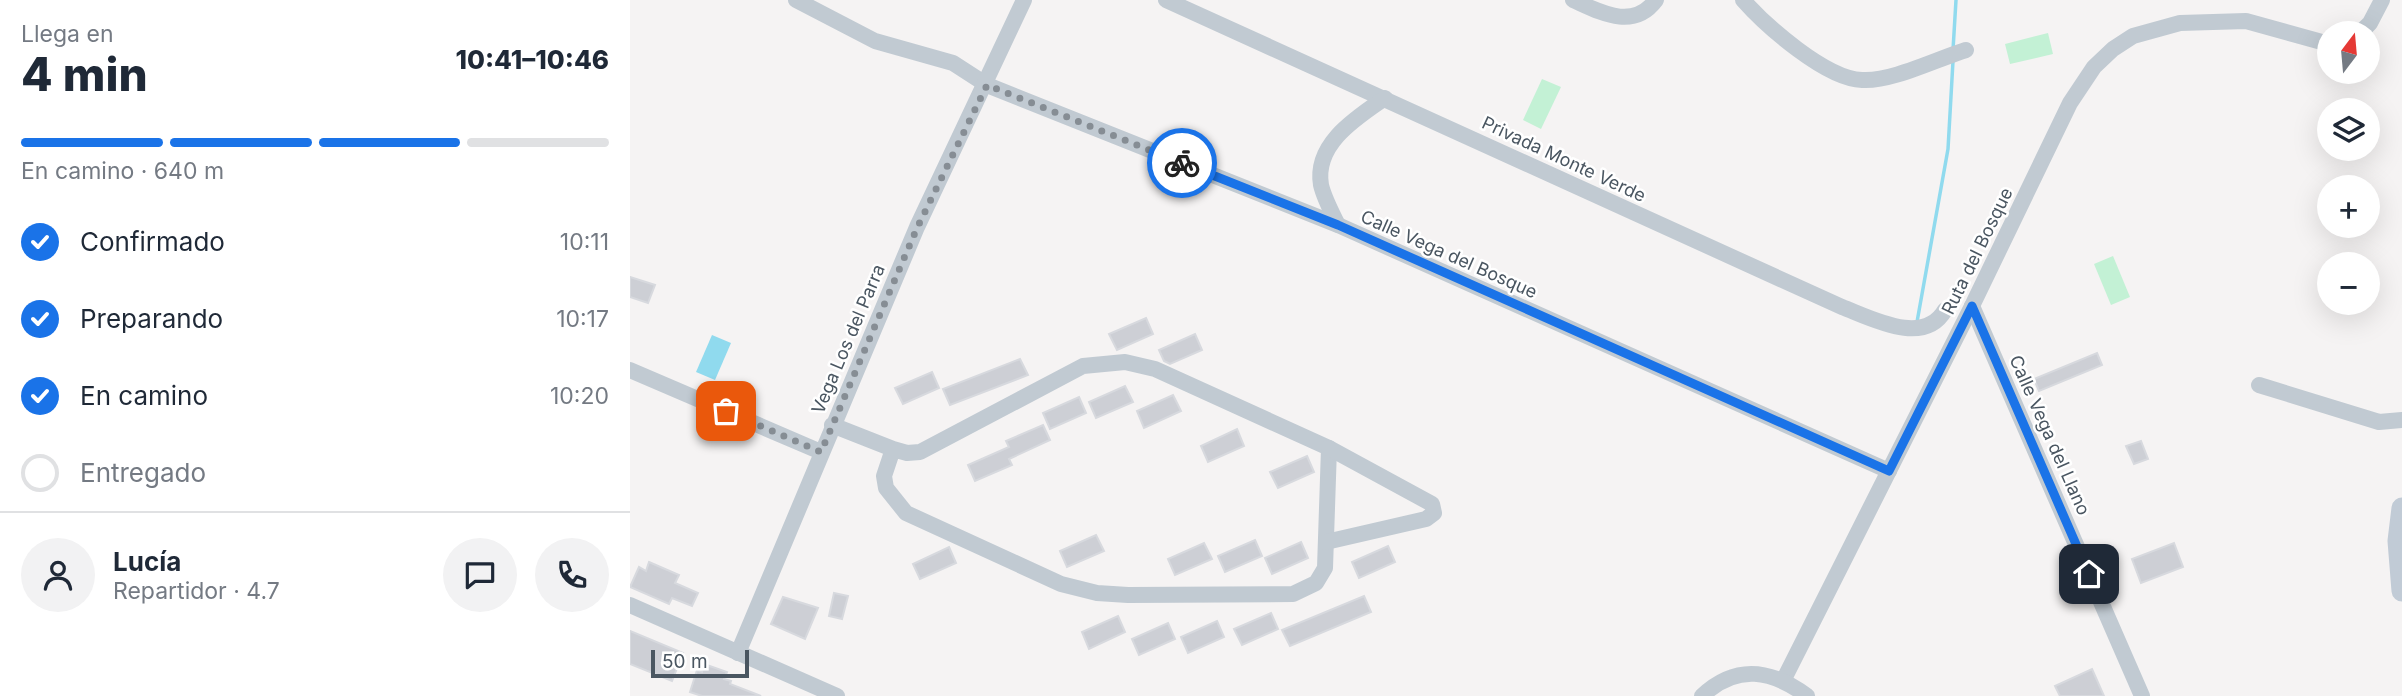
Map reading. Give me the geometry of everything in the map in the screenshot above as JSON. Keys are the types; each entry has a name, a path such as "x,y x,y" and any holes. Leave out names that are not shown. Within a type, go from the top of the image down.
{"street":[{"name":"Calle Vega del Bosque","path":"796,0 886,46 953,63 987,85 1338,225 1889,471"},
{"name":"Vega Los del Parra","path":"738,653 917,228 987,85 1024,0"},
{"name":"Privada Monte Verde","path":"1166,0 1801,290 1876,320 1905,328 1918,328 1932,324 1945,310"},
{"path":"1573,0 1603,14 1620,18 1643,12 1656,0"},
{"path":"1743,0 1779,34 1835,72 1852,79 1879,78 1966,50"},
{"path":"2371,21 2382,0"},
{"name":"Ruta del Bosque","path":"1784,679 1972,306 2070,103 2094,67 2113,49 2157,27 2215,20 2246,21 2317,41"},
{"path":"1338,225 1322,187 1320,171 1325,154 1335,139 1385,98"},
{"name":"Calle Vega del Llano","path":"1972,306 2142,696"},
{"path":"832,425 906,453 926,450 1083,366 1108,361 1155,369 1329,448 1432,504 1434,513 1426,519 1326,542"},
{"path":"630,370 821,452"},
{"path":"2259,386 2379,422 2402,420"},
{"path":"893,449 884,476 886,488 906,513 1061,584 1128,595 1293,594 1309,589 1321,576 1326,542 1329,448"},
{"path":"2402,508 2398,541 2402,591"},
{"path":"630,605 837,696"},
{"path":"1702,696 1712,687 1735,676 1760,673 1784,679 1807,696"}],"green space":[{"path":"2048,33 2053,54 2010,64 2005,44"},
{"path":"1542,79 1561,87 1541,129 1523,120"},
{"path":"2113,256 2130,297 2111,305 2094,264"}],"water":[{"path":"712,335 731,343 715,380 696,372"}],"building":[{"path":"630,277 655,285 648,303 630,297"},
{"path":"1146,318 1153,334 1117,350 1109,334"},
{"path":"1195,334 1202,350 1170,364 1164,361 1159,350"},
{"path":"2097,353 2102,365 2039,391 2034,379"},
{"path":"1020,359 1028,375 950,405 943,389"},
{"path":"932,372 939,388 903,404 895,388"},
{"path":"1125,386 1133,402 1096,418 1089,402"},
{"path":"1173,395 1181,411 1144,428 1137,411"},
{"path":"1079,397 1086,413 1050,429 1043,413"},
{"path":"1043,425 1050,440 1009,459 1012,465 975,481 968,465 1009,447 1006,441"},
{"path":"1237,429 1244,446 1208,462 1201,446"},
{"path":"2141,441 2148,459 2134,464 2126,446"},
{"path":"1307,456 1314,472 1278,488 1270,472"},
{"path":"1096,535 1104,551 1067,567 1060,551"},
{"path":"1255,540 1262,556 1225,572 1218,556"},
{"path":"1301,542 1308,558 1272,574 1265,558"},
{"path":"1204,543 1212,559 1175,575 1168,559"},
{"path":"2174,543 2183,567 2141,583 2132,559"},
{"path":"1388,546 1395,562 1359,578 1352,562"},
{"path":"949,547 956,563 920,579 913,564"},
{"path":"649,562 679,575 675,583 698,593 692,606 672,598 669,604 630,587 639,567 646,571"},
{"path":"834,593 848,596 842,619 829,616"},
{"path":"1364,596 1371,612 1290,646 1282,630"},
{"path":"783,597 818,608 805,639 771,624"},
{"path":"1271,613 1278,629 1242,645 1234,629"},
{"path":"1118,616 1125,632 1089,649 1082,632"},
{"path":"1217,621 1224,637 1188,653 1181,637"},
{"path":"1168,623 1175,639 1139,655 1132,639"},
{"path":"630,631 683,653 672,681 630,664"},
{"path":"704,664 727,672 724,679 731,681 730,684 761,696 702,696 690,692 697,670 702,672"},
{"path":"2092,669 2104,696 2060,696 2055,686"}],"waterway":[{"path":"1953,50 1956,0"},
{"path":"1917,322 1948,149 1953,61"}],"way so far":[{"path":"726,411 821,452 917,228 987,85 1182,163"}],"route":[{"path":"1182,163 1338,225 1889,471 1972,306 2089,574"}]}
